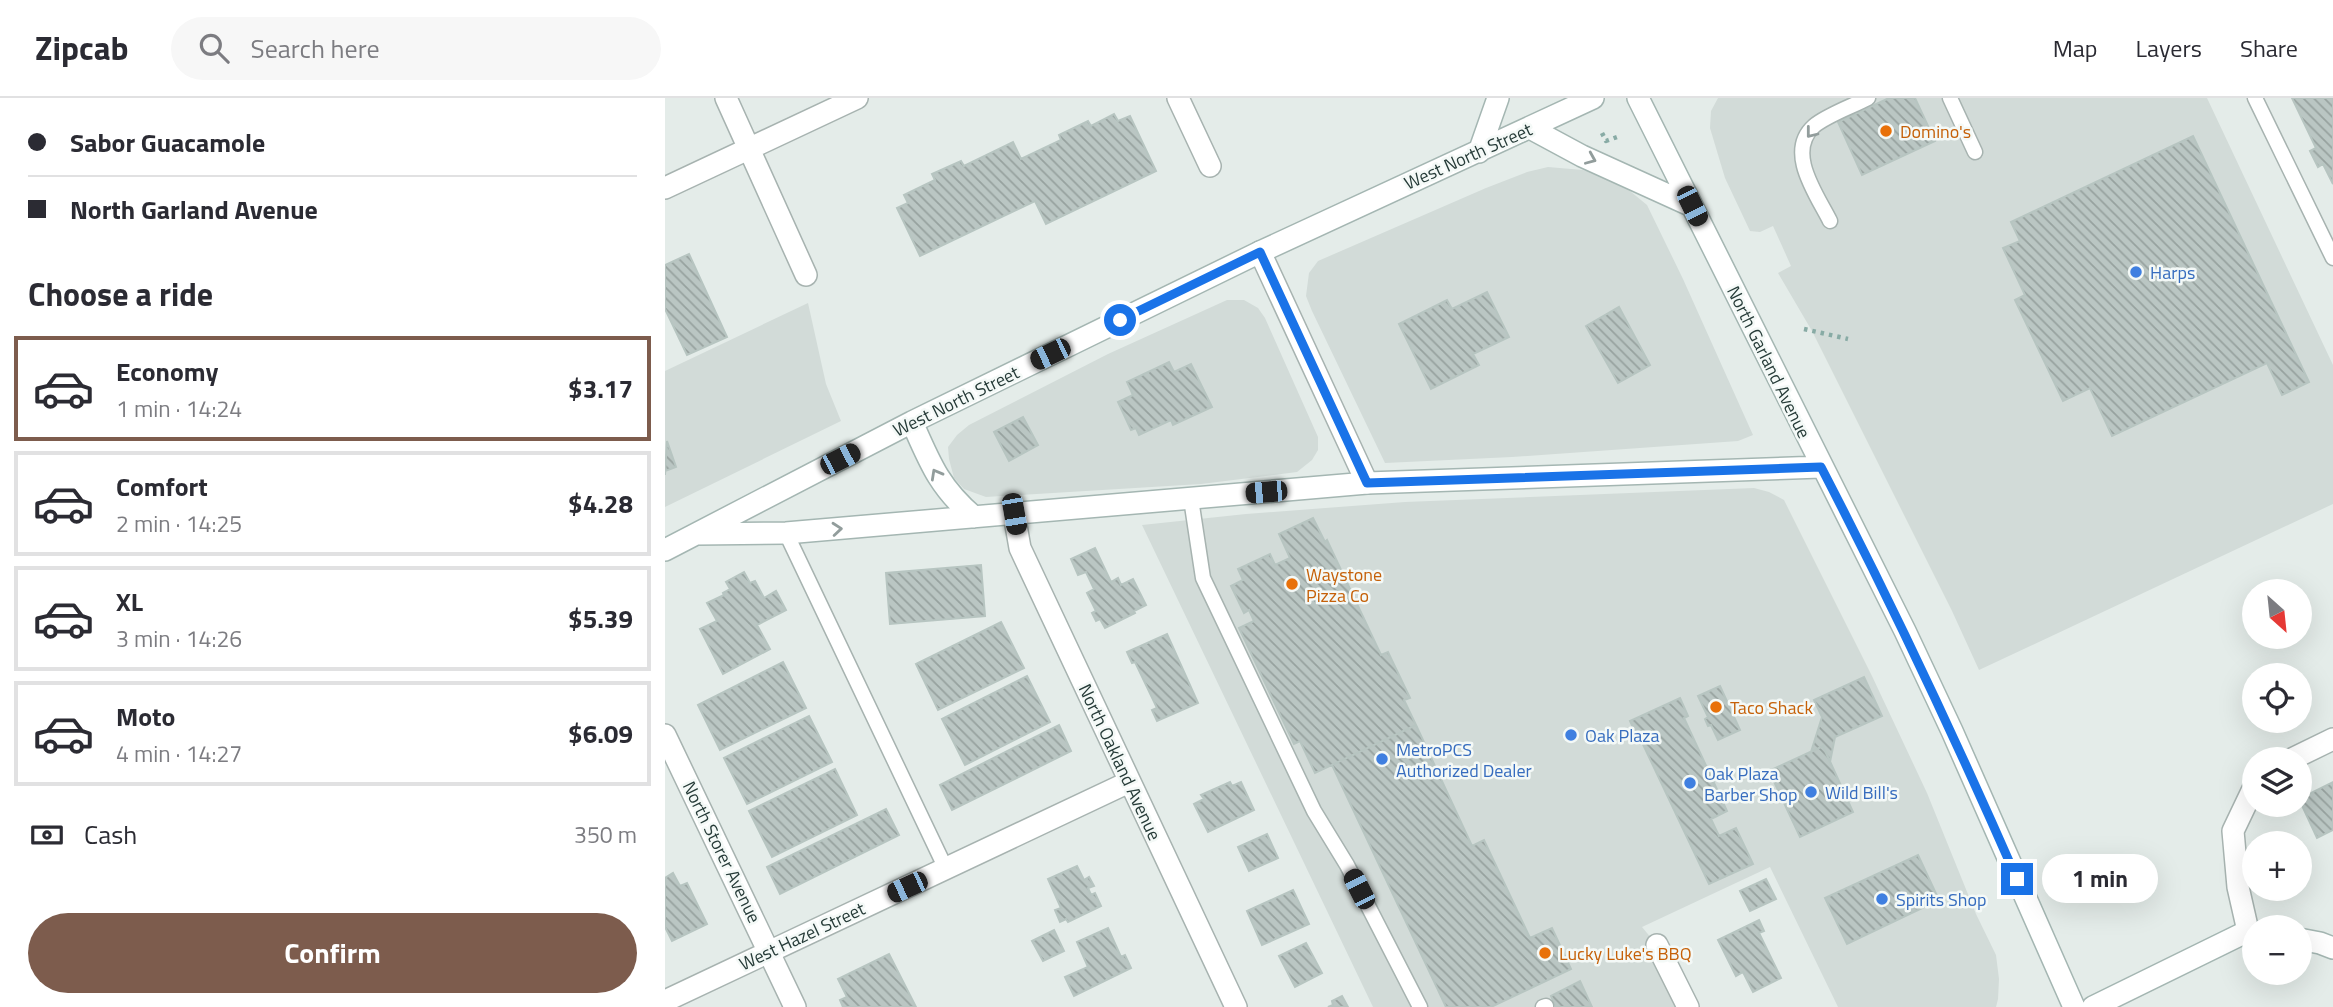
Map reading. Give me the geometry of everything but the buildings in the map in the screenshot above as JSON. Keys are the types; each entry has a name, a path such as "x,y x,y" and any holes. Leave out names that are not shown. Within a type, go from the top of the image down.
{"street":[{"path":"726,98 806,275"},
{"path":"665,188 857,98"},
{"path":"1178,98 1210,166"},
{"path":"1479,152 1498,98"},
{"name":"West North Street","path":"665,550 912,422 1260,252 1593,98"},
{"name":"North Garland Avenue","path":"1638,98 1877,575 1952,731 2074,1007"},
{"path":"1530,128 1583,156 1692,206"},
{"path":"1260,252 1367,483"},
{"path":"912,422 938,480 953,499 974,517"},
{"path":"695,534 786,534 1367,483 1821,467"},
{"name":"North Oakland Avenue","path":"1014,514 1020,548 1236,1007"},
{"name":"North Storer Avenue","path":"665,735 795,1007"},
{"path":"2312,749 2333,739"},
{"name":"West Hazel Street","path":"665,1001 1129,782"},
{"path":"2242,812 2233,831 2238,887 2246,915"},
{"path":"2093,1007 2242,936"},
{"path":"2312,941 2333,948"},
{"path":"1657,945 1688,1007"}],"lane":[{"path":"1830,221 1804,168 1804,139 1815,126 1868,98"},
{"path":"1949,98 1975,152"},
{"path":"2255,98 2333,258"},
{"path":"1191,499 1203,578 1314,811 1347,865 1420,1007"},
{"path":"786,534 946,869"}],"path":[{"path":"1602,133 1606,141 1616,137"},
{"path":"1804,329 1848,339"}],"shaded area":[{"path":"1718,98 2207,98 2333,365 2333,504 1979,670 1812,331 1778,273 1791,266 1773,226 1760,232 1750,231 1725,178 1710,128 1711,111"},
{"path":"1548,167 1583,170 1599,175 1630,191 1647,205 1753,435 1738,441 1385,463 1306,296 1309,273 1318,261 1486,188"},
{"path":"1227,300 1244,300 1258,308 1265,318 1318,437 1318,450 1312,460 1297,472 1201,484 986,497 964,489 954,478 948,447 969,425 1108,354"},
{"path":"808,303 826,384 841,421 665,507 665,371"},
{"name":"Oak Plaza","path":"1754,488 1784,500 1927,793 1976,914 1996,955 1999,979 1996,1007 1838,1007 1770,867 1642,927 1657,945 1688,1007 1373,1007 1142,525 1405,502"}],"place":[{"name":"Domino's","path":"1886,131"},
{"name":"Harps","path":"2136,272"},
{"name":"Waystone Pizza Co","path":"1292,584"},
{"name":"Taco Shack","path":"1716,707"},
{"name":"Oak Plaza","path":"1571,735"},
{"name":"MetroPCS Authorized Dealer","path":"1382,759"},
{"name":"Oak Plaza Barber Shop","path":"1690,783"},
{"name":"Wild Bill's","path":"1811,792"},
{"name":"Spirits Shop","path":"1882,899"},
{"name":"Lucky Luke's BBQ","path":"1545,953"}],"route":[{"path":"1120,320 1260,252 1367,483 1821,467 1877,575 1952,731 2017,879"}]}
